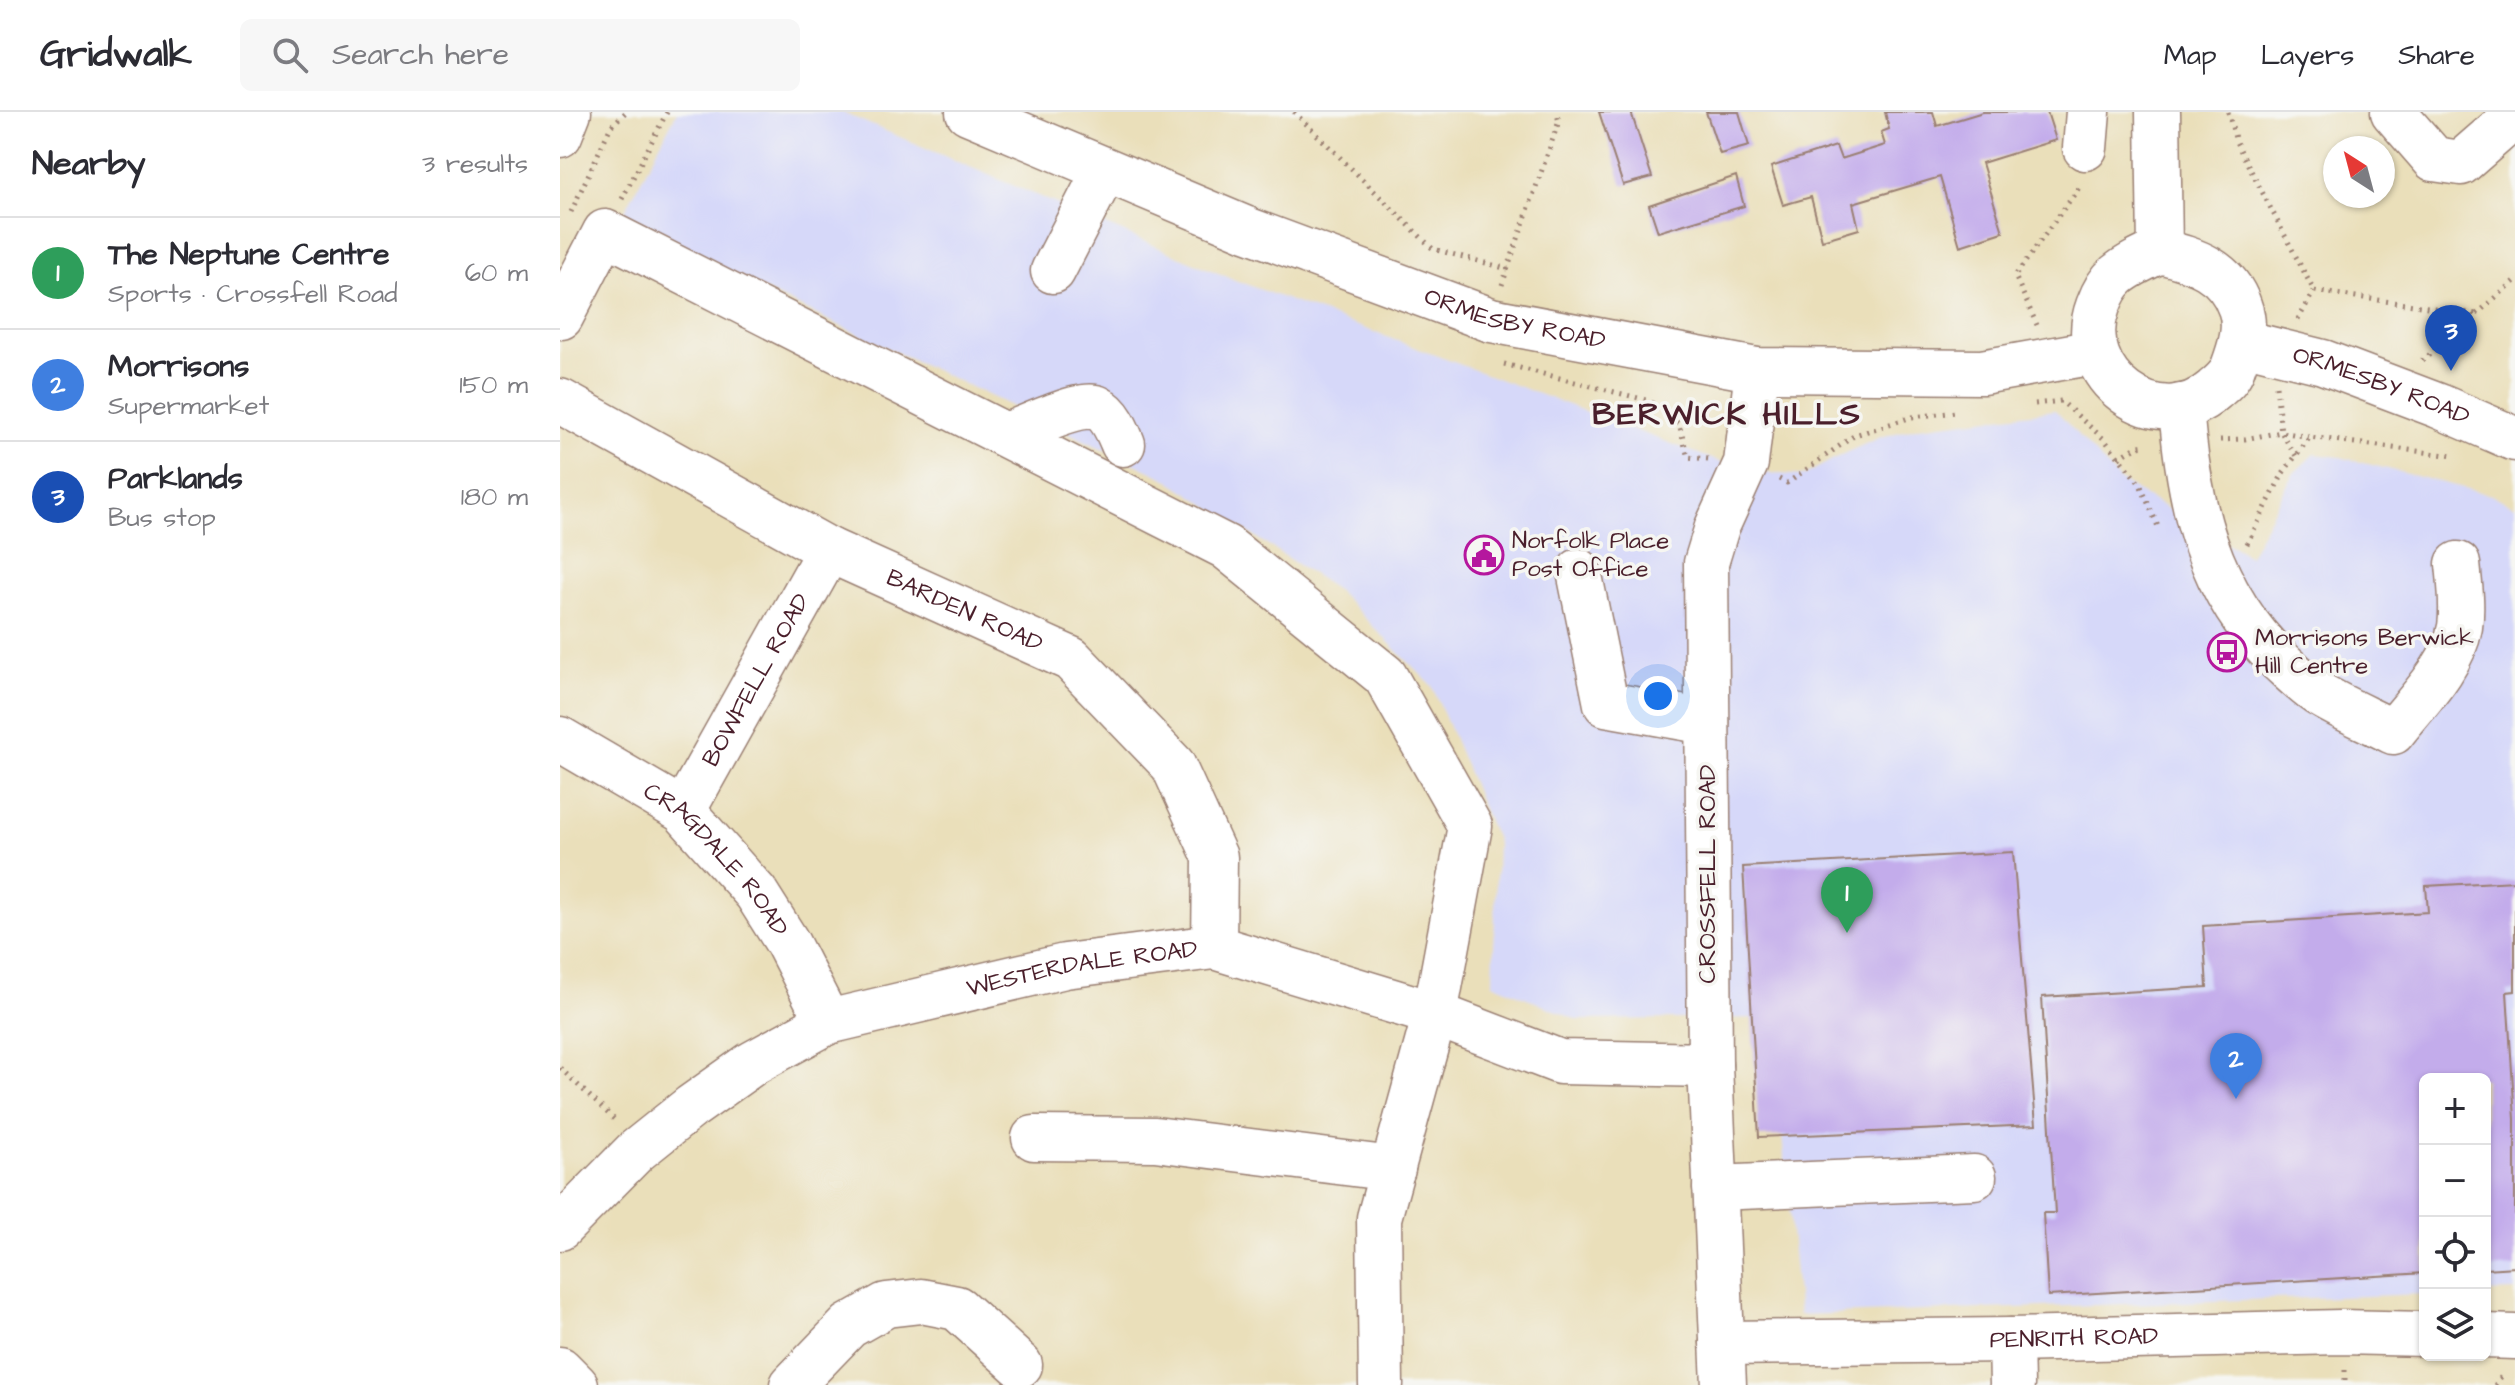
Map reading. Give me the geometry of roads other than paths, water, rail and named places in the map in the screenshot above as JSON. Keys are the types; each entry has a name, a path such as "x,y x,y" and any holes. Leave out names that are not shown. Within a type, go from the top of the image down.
{"street":[{"path":"560,135 569,112"},
{"name":"ORMESBY ROAD","path":"968,112 1249,230 1491,320 1757,370 1982,372 2095,352"},
{"path":"2158,112 2160,251"},
{"path":"2393,112 2434,159 2461,163 2515,116"},
{"path":"1053,271 1105,170"},
{"path":"561,317 586,227 1226,547 1385,676 1470,826 1435,1014 1379,1218 1381,1385"},
{"path":"2160,251 2196,260 2215,271 2236,297 2242,315 2242,342 2231,374 2205,398 2181,406 2155,406 2127,396 2108,378 2095,352 2093,319 2103,293 2116,276 2160,251"},
{"name":"ORMESBY ROAD","path":"2242,342 2323,362 2515,439"},
{"name":"CROSSFELL ROAD","path":"1723,1364 1710,1065 1706,563 1717,527 1746,463 1757,370"},
{"name":"BARDEN ROAD","path":"560,401 829,550 1071,659 1173,765 1215,857 1214,947"},
{"path":"1007,435 1090,406 1099,408 1110,418 1123,444"},
{"path":"2181,406 2192,495 2210,556 2224,589 2251,631 2317,693 2393,732 2437,676 2453,650 2460,626 2458,564"},
{"name":"BOWFELL ROAD","path":"683,811 829,550"},
{"path":"1579,571 1606,704 1707,722"},
{"name":"CRAGDALE ROAD","path":"560,739 683,811 756,893 787,942 828,1022"},
{"name":"WESTERDALE ROAD","path":"560,1228 636,1151 691,1107 753,1063 828,1022 1065,966 1214,947 1435,1014 1560,1062 1710,1065"},
{"path":"1034,1138 1155,1139 1393,1169"},
{"path":"1715,1188 1974,1177"},
{"path":"792,1385 849,1326 886,1305 921,1301 957,1308 1020,1365"},
{"name":"PENRITH ROAD","path":"1723,1364 2011,1340 2341,1332 2419,1334"},
{"path":"2491,1336 2515,1337"},
{"path":"2011,1340 2012,1385"},
{"path":"560,1369 576,1385"}],"place":[{"name":"Parklands","path":"2451,371"},
{"name":"Norfolk Place Post Office","path":"1484,555"},
{"name":"Morrisons Berwick Hill Centre","path":"2227,652"},
{"name":"The Neptune Centre","path":"1847,933"},
{"name":"Morrisons","path":"2236,1099"}],"district":[{"name":"BERWICK HILLS","path":"1727,414"}]}
